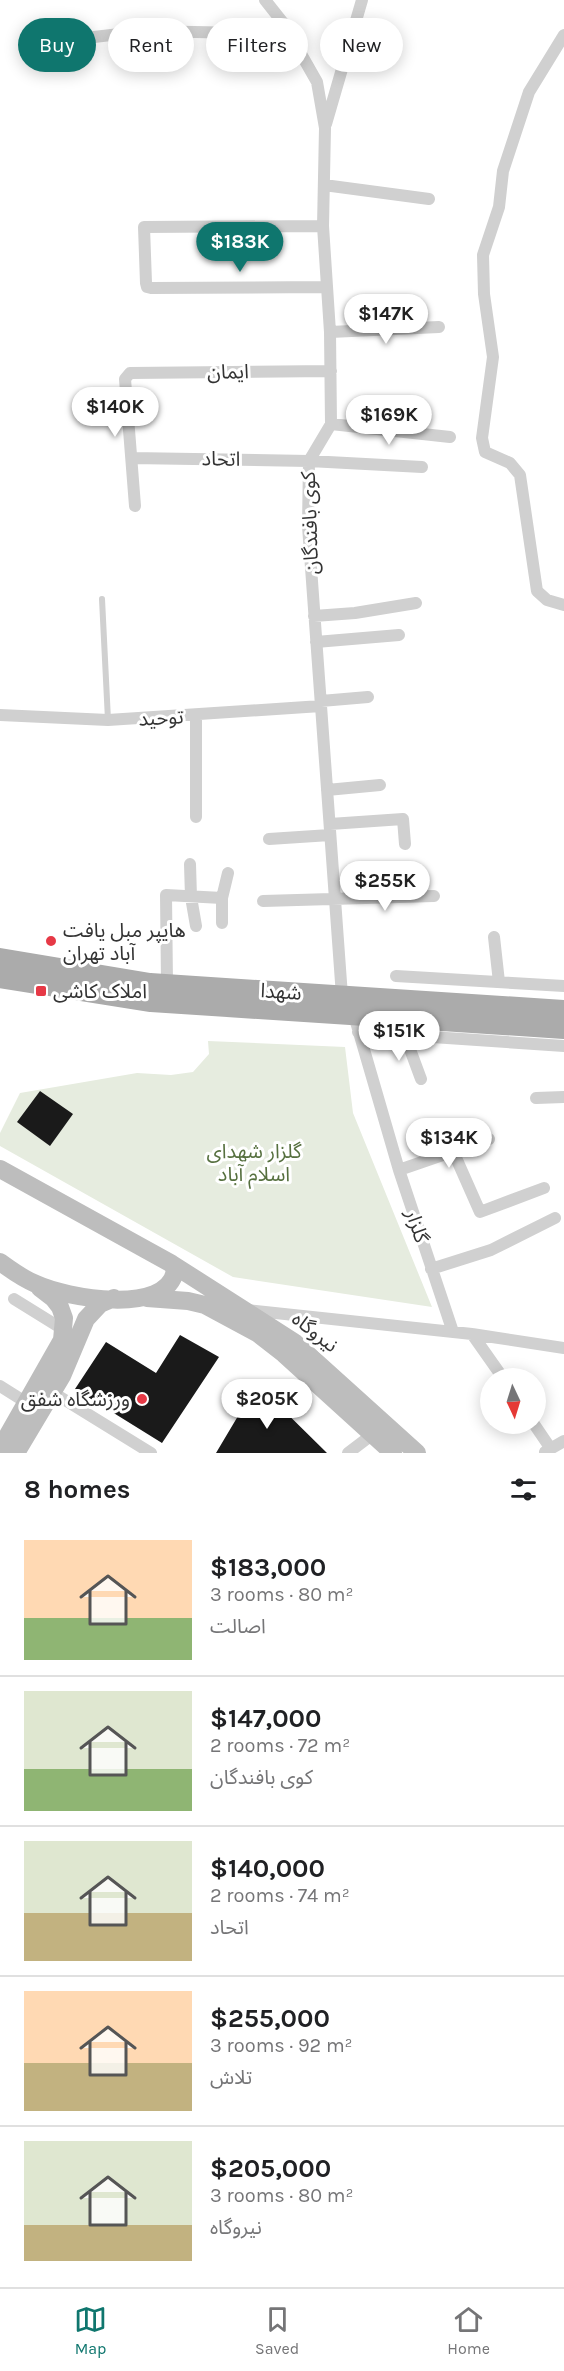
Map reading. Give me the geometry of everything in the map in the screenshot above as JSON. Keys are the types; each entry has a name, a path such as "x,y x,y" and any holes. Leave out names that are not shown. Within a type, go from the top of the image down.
{"main road":[{"name":"شهدا","path":"0,958 166,984 564,1010"},
{"name":"شهدا","path":"0,978 151,1002 356,1023 564,1029"},
{"name":"نیروگاه","path":"0,1169 172,1264 294,1342 417,1453"},
{"name":"نیروگاه","path":"1,1264 37,1285 89,1297 147,1298 188,1301 205,1305 257,1334 284,1354 393,1453"},
{"path":"147,1298 170,1286 175,1271 172,1264"},
{"path":"0,1449 56,1354 64,1330 64,1318 60,1307 37,1285"},
{"path":"16,1453 72,1354 86,1319 100,1304 114,1298"}],"street":[{"path":"264,0 278,18"},
{"path":"325,128 362,0"},
{"path":"96,37 146,31 206,32"},
{"path":"564,35 529,92 503,171 499,207 483,255 484,294 493,357 482,438 485,452 510,463 520,476 537,591 547,600 564,605"},
{"path":"308,66 317,82 325,128 323,226 330,332 331,424 450,437"},
{"path":"324,185 429,199"},
{"path":"323,226 144,227 147,287 327,287"},
{"path":"330,332 440,327"},
{"name":"ایمان","path":"132,458 125,379 130,373 331,371"},
{"name":"کوی بافندگان","path":"331,424 309,461 308,526 342,996"},
{"path":"132,458 135,506"},
{"name":"اتحاد","path":"132,458 309,461 422,467"},
{"path":"314,616 355,613 416,603"},
{"path":"316,642 399,635"},
{"name":"توحید","path":"0,715 108,720 196,716 369,697"},
{"path":"196,716 196,817"},
{"path":"327,789 380,785"},
{"path":"269,839 403,819 405,843"},
{"path":"190,864 195,926"},
{"path":"222,923 222,898 228,873"},
{"path":"166,984 166,896 222,898"},
{"path":"263,901 434,896"},
{"path":"494,937 499,982"},
{"path":"396,976 564,986"},
{"path":"356,1023 404,1034 564,1046"},
{"name":"گلزار","path":"356,1023 399,1170 453,1332"},
{"path":"404,1034 421,1079"},
{"path":"536,1098 564,1097"},
{"path":"399,1170 489,1139"},
{"path":"453,1152 480,1212 544,1188"},
{"path":"431,1269 491,1250 555,1218"},
{"path":"14,1299 64,1330"},
{"path":"243,1309 472,1334 564,1348"},
{"path":"472,1334 495,1368"},
{"path":"0,1386 27,1402"},
{"path":"52,1392 151,1453"},
{"path":"348,1453 373,1434"},
{"path":"539,1434 547,1451 564,1441"}],"lane":[{"path":"102,599 108,720"}],"green space":[{"name":"گلزار شهدای اسلام آباد","path":"208,1041 345,1047 353,1113 432,1307 233,1277 0,1146 0,1133 20,1093 137,1073 171,1075 193,1072 209,1054"}],"building":[{"path":"40,1091 73,1114 50,1146 17,1122"},
{"name":"ورزشگاه شفق","path":"180,1335 219,1357 162,1443 75,1389 106,1342 156,1373"},
{"path":"257,1384 327,1453 216,1453"}],"place":[{"name":"هایپر مبل یافت آباد تهران","path":"51,941"},
{"name":"املاک کاشی","path":"41,991"},
{"name":"ورزشگاه شفق","path":"142,1399"}]}
